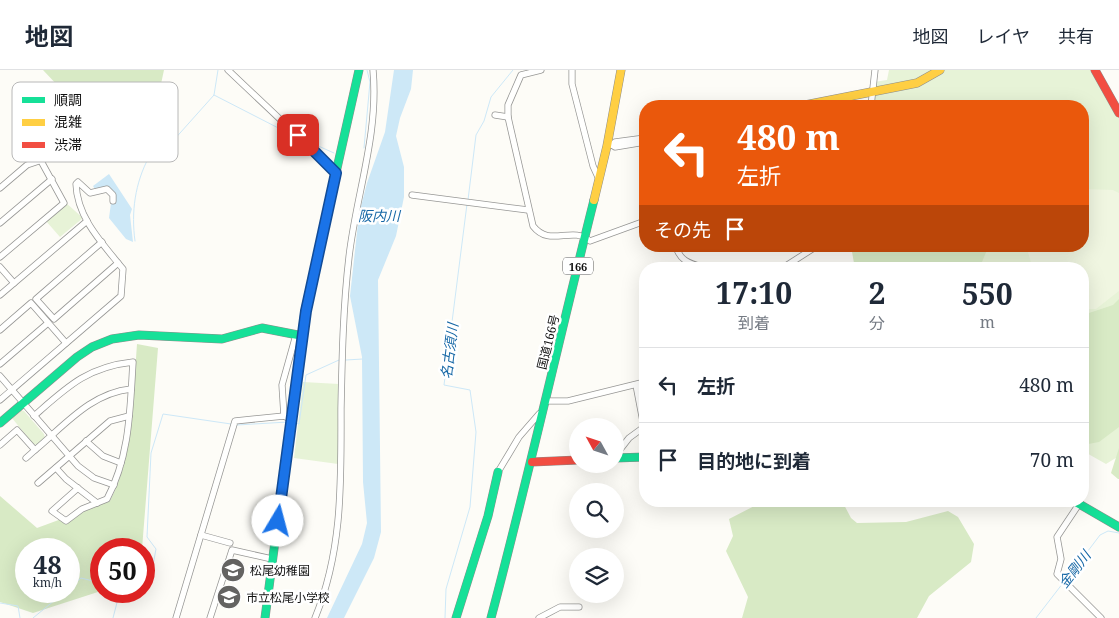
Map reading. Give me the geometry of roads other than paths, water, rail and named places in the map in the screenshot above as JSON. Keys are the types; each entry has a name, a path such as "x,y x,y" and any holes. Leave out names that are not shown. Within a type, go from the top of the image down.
{"main road":[{"path":"265,618 292,422 299,336 356,91 358,70"},
{"name":"国道166号","path":"491,618 532,462 542,410 546,401 599,179 610,145 621,70"},
{"path":"832,100 917,83 940,70"},
{"path":"1095,70 1119,113"},
{"path":"0,423 82,354 112,339 139,336 222,339 262,328 299,336"},
{"path":"624,457 639,456"},
{"path":"532,462 569,460"},
{"path":"456,618 488,516 498,472"},
{"path":"1083,507 1119,527"}],"street":[{"path":"228,70 308,144 336,173"},
{"path":"314,618 323,594 339,526 345,298 351,241 371,131 373,70"},
{"path":"541,70 521,75 508,105 508,117 533,226 545,236 579,235 590,241 639,224"},
{"path":"572,70 572,84 593,166 599,179"},
{"path":"872,100 875,70"},
{"path":"495,115 508,117"},
{"path":"610,145 615,142 639,140"},
{"path":"0,188 27,165 38,162"},
{"path":"0,257 64,202 42,162"},
{"path":"0,223 52,179"},
{"path":"0,400 121,296 123,270 86,221 78,204 76,186 78,182 90,193 107,189 113,195 113,201"},
{"path":"412,195 528,210"},
{"path":"0,295 86,221"},
{"path":"102,242 36,299 54,319 118,263"},
{"path":"678,252 680,258 687,262"},
{"path":"792,262 808,252"},
{"path":"0,266 14,283"},
{"path":"0,330 31,303 66,343"},
{"path":"0,364 48,324"},
{"path":"284,416 282,385 299,336"},
{"path":"34,416 76,380 107,365 133,362 130,416 125,451 114,485 107,499 82,509 66,521 52,511 78,488"},
{"path":"0,376 69,456 91,476 114,485"},
{"path":"546,401 568,401 639,384"},
{"path":"636,385 639,401"},
{"path":"26,458 98,398 114,391 131,388"},
{"path":"498,472 519,437 542,410"},
{"path":"38,483 110,421 130,416"},
{"path":"176,618 234,424 284,416 292,422"},
{"path":"0,445 17,430 35,450"},
{"path":"624,445 629,438 639,431"},
{"path":"86,441 99,454 121,463"},
{"path":"56,468 97,503"},
{"path":"1074,507 1056,537 1060,559 1057,574 1101,618"},
{"path":"201,535 230,543"},
{"path":"210,618 232,550 272,559"},
{"path":"539,618 560,607 579,607"}],"water":[{"name":"阪内川","path":"394,70 413,70 411,89 400,118 396,136 404,167 404,197 396,236 378,280 381,532 374,558 344,618 327,618 362,544 367,523 363,482 362,357 350,296 359,214 367,183 385,132"},
{"path":"109,174 132,209 130,215 133,242 126,239 109,218 111,203 114,203 116,195 108,186 95,189 93,186"}],"waterway":[{"path":"178,135 214,95 218,70"},
{"path":"364,148 370,82 367,70"},
{"name":"名古須川","path":"468,200 476,135 484,121 491,97 513,70"},
{"path":"214,95 292,135"},
{"path":"307,141 334,153"},
{"path":"135,241 135,198 140,177 146,162"},
{"name":"名古須川","path":"445,618 446,589 470,507 476,432 470,390 444,385 467,204"},
{"path":"346,360 363,359"},
{"path":"295,423 299,424 306,375 339,360"},
{"path":"148,538 151,453 163,414 231,424"},
{"path":"237,425 288,422"},
{"name":"金剛川","path":"1066,580 1100,535 1108,531 1119,533"},
{"path":"155,548 155,554"},
{"path":"80,579 90,580"},
{"name":"金剛川","path":"1036,618 1063,583"},
{"path":"0,603 18,606 20,618"},
{"path":"33,618 51,603"},
{"path":"113,618 117,603"}],"place":[{"name":"松尾幼稚園","path":"233,570"},
{"name":"市立松尾小学校","path":"229,597"}]}
